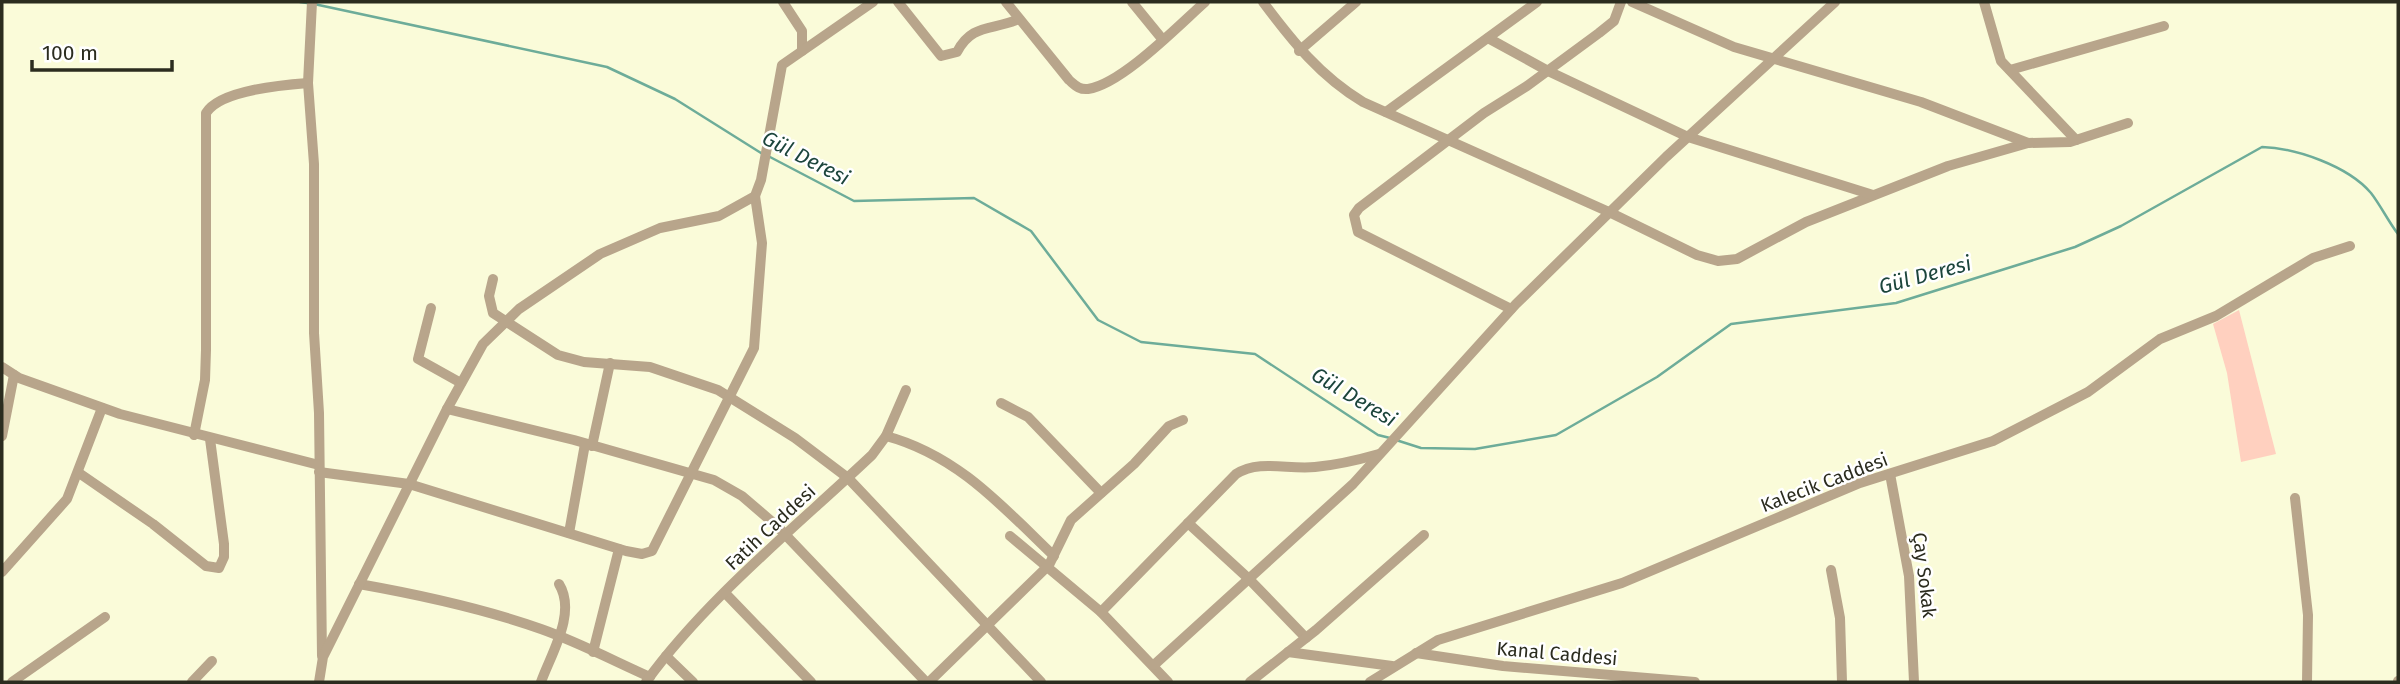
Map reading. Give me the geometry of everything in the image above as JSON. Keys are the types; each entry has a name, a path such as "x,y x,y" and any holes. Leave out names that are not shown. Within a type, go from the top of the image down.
{"street":[{"path":"312,2 308,83 314,164 314,333 322,659 319,682"},
{"path":"783,2 802,31 802,51"},
{"path":"2,368 13,375 102,408 194,435 319,469 409,484 619,549 642,554 652,551 730,397 756,339 762,243 755,196 761,180 782,65 873,2"},
{"path":"898,2 942,56 957,52 965,39 976,30 1019,19"},
{"path":"1006,2 1069,80 1078,88 1087,89 1121,73 1205,2"},
{"path":"1132,2 1163,40"},
{"path":"1263,2 1299,51 1340,89 1697,255 1718,261 1737,259 1806,222 1948,166 2028,143 2076,140 2128,123"},
{"path":"1299,51 1356,2"},
{"path":"1386,112 1537,2"},
{"path":"1511,309 1355,228 1353,219 1359,208 1450,142 1484,113 1548,71 1614,21 1621,2"},
{"path":"1632,2 1734,47 1921,102 2028,143"},
{"path":"1154,665 1353,484 1511,309 1688,137 1835,2"},
{"path":"1984,2 1999,57 2076,140"},
{"path":"2010,70 2164,26"},
{"path":"1488,38 1548,71 1688,137 1872,195"},
{"path":"194,435 205,380 206,113 211,105 233,95 308,83"},
{"path":"322,659 447,409 484,344 504,323 566,276 619,244 660,228 719,216 755,196"},
{"name":"Kalecik Caddesi","path":"1370,682 1392,666 1453,634 1622,583 1860,483 1979,447 2088,392 2160,339 2216,316 2313,258 2350,246"},
{"path":"493,279 489,306 504,323 558,355 584,362 660,369 730,397 795,438 848,478 1041,682"},
{"path":"431,308 418,359 461,383"},
{"path":"569,533 610,363"},
{"path":"2,436 13,375"},
{"name":"Fatih Caddesi","path":"648,680 666,656 726,594 872,455 886,436 906,390"},
{"path":"1001,403 1028,417 1101,493"},
{"path":"2,572 55,515 79,473 83,454 102,408"},
{"path":"447,409 714,480 761,510 928,682 989,625 1051,561 1071,520 1170,426 1183,420"},
{"path":"886,436 914,443 945,458 997,501 1168,682"},
{"path":"79,473 153,524 206,566 219,568 224,556 210,439"},
{"path":"1101,612 1236,474 1247,467 1259,464 1313,468 1382,453"},
{"name":"Çay Sokak","path":"1890,474 1909,576 1914,682"},
{"path":"2295,498 2308,615 2307,682"},
{"path":"1188,523 1249,579 1306,638"},
{"path":"1250,682 1306,638 1424,535"},
{"path":"1010,536 1051,561"},
{"path":"593,652 619,549"},
{"path":"1831,570 1840,618 1842,682"},
{"path":"359,584 436,597 558,636 648,680"},
{"path":"541,682 565,620 565,603 559,584"},
{"path":"726,594 811,682"},
{"path":"12,682 104,617"},
{"path":"1288,652 1392,666"},
{"name":"Kanal Caddesi","path":"1416,653 1503,666 1695,682"},
{"path":"666,656 693,682"},
{"path":"192,682 212,661"}],"shaded area":[{"path":"2239,310 2276,454 2241,462 2227,373 2213,324"}],"waterway":[{"name":"Gül Deresi","path":"300,2 307,3"},
{"name":"Gül Deresi","path":"314,4 607,67 675,99 761,153"},
{"name":"Gül Deresi","path":"1396,440 1421,448 1475,449 1556,435 1657,377 1731,324 1896,303 2075,247 2121,226 2262,147 2290,151 2321,160 2349,175 2371,193 2398,234"},
{"name":"Gül Deresi","path":"770,157 854,201 974,198 1031,231 1098,320 1141,342 1255,354 1378,435 1390,438"}]}
